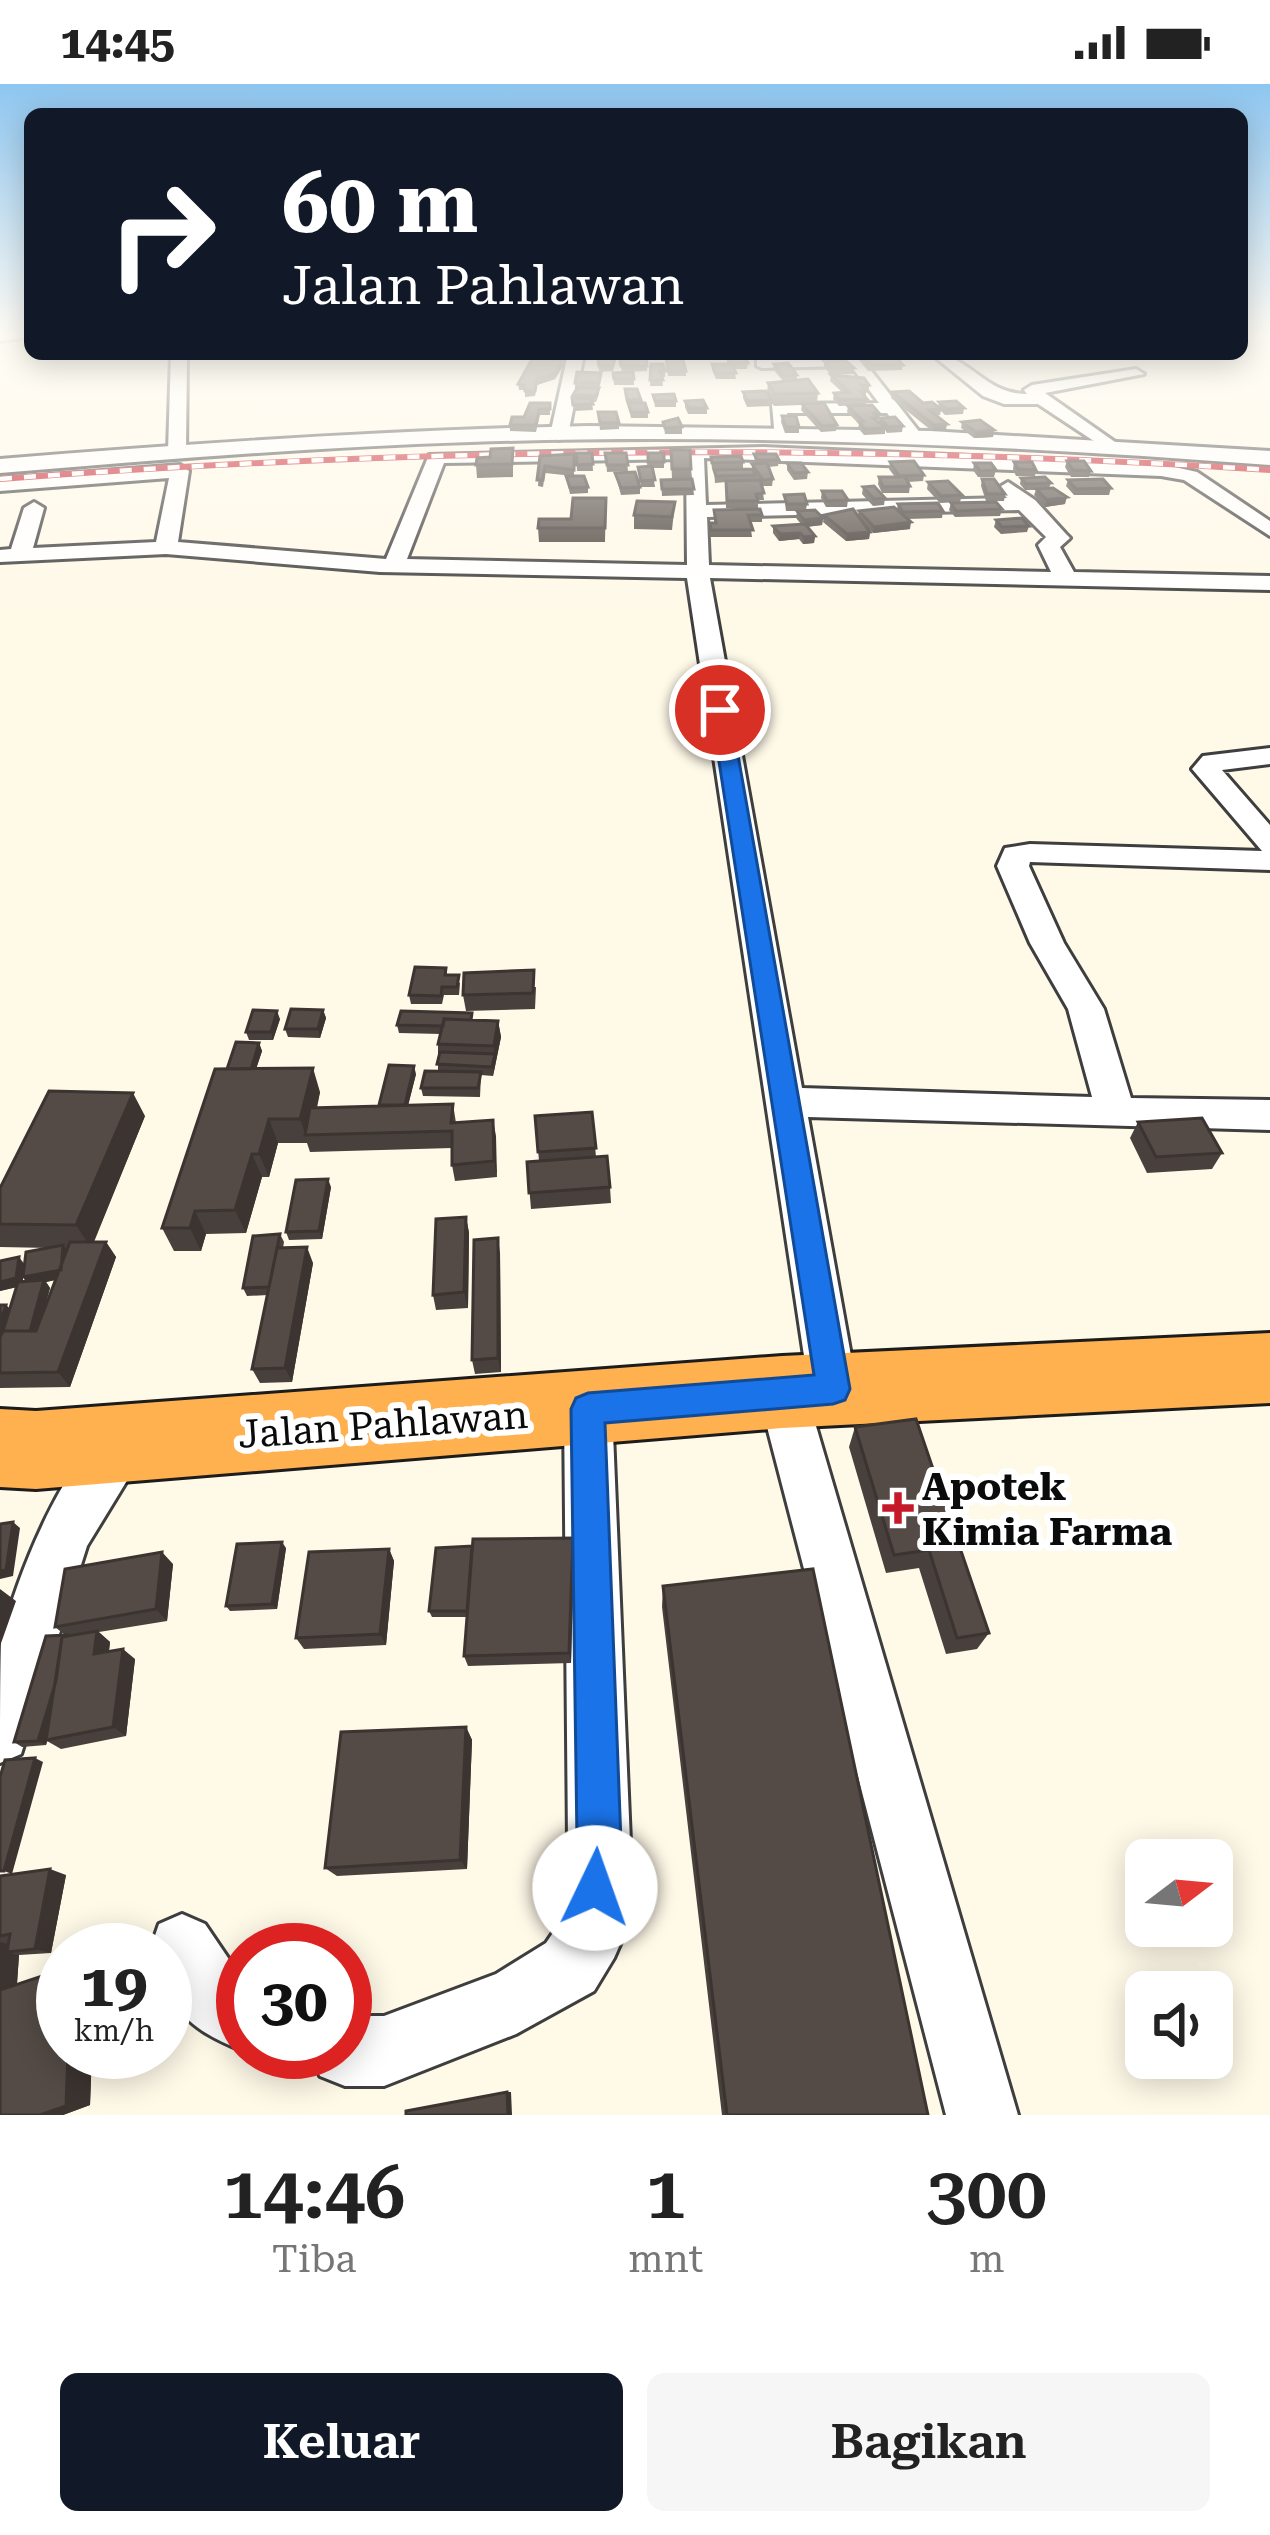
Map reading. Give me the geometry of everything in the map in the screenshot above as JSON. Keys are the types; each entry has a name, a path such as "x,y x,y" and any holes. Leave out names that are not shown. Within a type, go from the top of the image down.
{"highway":[{"name":"Jalan Pahlawan","path":"64,1446 807,1390 1270,1368"}],"street":[{"path":"177,429 177,452"},
{"path":"559,435 560,429"},
{"path":"780,429 781,436"},
{"path":"908,429 915,438"},
{"path":"1084,429 1109,446"},
{"path":"0,466 364,439 559,435 915,438 1270,458"},
{"path":"695,452 698,575 785,1102 807,1390 982,2115"},
{"path":"378,564 439,481 436,459 445,457 695,452 1181,472 1270,530"},
{"path":"831,455 843,473"},
{"path":"985,461 1059,538 1050,550 1067,580"},
{"path":"0,485 179,471 166,548"},
{"path":"1001,479 1098,481 1113,492"},
{"path":"1163,493 1223,499"},
{"path":"696,511 861,502 1028,504"},
{"path":"34,508 10,555 166,548 378,564 698,575 1270,583"},
{"path":"1270,756 1213,762 1206,770 1270,844"},
{"path":"1116,1112 1086,1009 1047,943 1013,866 1016,855 1270,861"},
{"path":"785,1102 1270,1115"},
{"path":"372,2051 384,2051 515,2000 570,1967 591,1935 599,1842 588,1409"},
{"path":"0,1733 64,1533 64,1446"},
{"path":"192,1964 216,2003"}],"building":[{"path":"513,448 512,464 476,465 477,458 490,457 491,449"},
{"path":"671,450 690,450 691,469 672,469"},
{"path":"576,453 592,453 593,464 577,465"},
{"path":"605,453 626,453 628,465 607,465"},
{"path":"648,453 664,453 664,462 648,462"},
{"path":"574,454 574,470 545,466 543,480 537,480 540,456"},
{"path":"754,454 776,454 779,460 757,460"},
{"path":"741,456 743,462 712,463 711,457"},
{"path":"914,461 924,475 899,476 890,462"},
{"path":"1067,461 1084,461 1091,471 1073,470"},
{"path":"1014,462 1032,462 1036,470 1018,469"},
{"path":"767,463 773,479 763,480 752,464"},
{"path":"787,463 801,463 808,472 794,473"},
{"path":"974,463 991,463 996,470 980,471"},
{"path":"652,466 655,480 641,481 638,467"},
{"path":"753,469 755,475 716,476 714,470"},
{"path":"635,472 640,487 621,488 615,473"},
{"path":"566,476 584,476 588,487 570,488"},
{"path":"879,477 905,477 910,486 883,487"},
{"path":"1045,477 1051,483 1026,484 1021,478"},
{"path":"692,479 694,489 662,489 661,480"},
{"path":"982,479 994,479 1005,494 987,494"},
{"path":"1103,479 1111,488 1076,489 1068,480"},
{"path":"760,480 764,493 756,494 758,501 727,501 726,481"},
{"path":"948,481 962,495 941,496 928,482"},
{"path":"874,486 885,498 874,499 863,487"},
{"path":"1053,488 1067,497 1047,500 1036,489"},
{"path":"822,491 842,491 848,500 827,501"},
{"path":"804,494 807,504 787,504 784,495"},
{"path":"573,498 606,498 605,528 538,528 539,519 571,519"},
{"path":"637,501 675,502 672,517 634,515"},
{"path":"996,502 1002,509 956,511 951,503"},
{"path":"938,503 943,511 903,512 898,504"},
{"path":"894,507 911,522 874,527 859,511"},
{"path":"760,509 762,515 748,515 753,530 711,530 710,523 716,523 714,510"},
{"path":"853,509 870,532 847,534 824,515"},
{"path":"815,510 823,518 804,520 797,511"},
{"path":"1022,518 1029,526 1002,527 996,520"},
{"path":"805,524 815,536 780,534 773,526"},
{"path":"415,967 446,968 445,975 459,975 457,987 442,987 441,996 409,995"},
{"path":"534,970 533,993 463,995 464,973"},
{"path":"291,1009 323,1010 318,1029 285,1029"},
{"path":"253,1010 277,1011 271,1032 246,1032"},
{"path":"401,1011 472,1013 471,1020 444,1019 443,1026 397,1025"},
{"path":"444,1019 498,1021 494,1046 438,1044"},
{"path":"236,1042 259,1043 251,1069 227,1069"},
{"path":"440,1052 495,1054 492,1067 437,1064"},
{"path":"389,1065 414,1066 405,1105 379,1105"},
{"path":"313,1068 300,1119 269,1119 259,1154 252,1154 235,1210 195,1211 190,1228 162,1228 215,1069"},
{"path":"425,1071 481,1072 478,1088 421,1088"},
{"path":"49,1091 133,1093 76,1225 0,1224 0,1188"},
{"path":"453,1104 451,1123 493,1120 494,1161 452,1165 452,1131 305,1135 310,1108"},
{"path":"592,1112 596,1148 538,1152 535,1116"},
{"path":"1202,1118 1222,1153 1156,1157 1138,1122"},
{"path":"607,1156 610,1187 529,1193 527,1162"},
{"path":"328,1179 319,1231 286,1232 296,1180"},
{"path":"466,1217 464,1292 433,1295 436,1219"},
{"path":"280,1234 269,1287 243,1288 253,1236"},
{"path":"498,1238 498,1358 472,1360 474,1240"},
{"path":"70,1242 106,1242 58,1372 0,1373 3,1331 36,1331"},
{"path":"63,1245 61,1270 23,1277 26,1252"},
{"path":"307,1247 285,1368 252,1369 277,1248"},
{"path":"19,1257 16,1278 0,1282 0,1261"},
{"path":"44,1280 30,1331 3,1331 18,1282"},
{"name":"Apotek Kimia Farma","path":"916,1419 989,1633 957,1638 929,1550 894,1555 855,1427"},
{"path":"13,1522 6,1570 0,1571 0,1524"},
{"path":"573,1538 569,1653 464,1656 473,1539"},
{"path":"282,1542 272,1604 226,1606 237,1544"},
{"path":"472,1546 467,1611 429,1611 436,1548"},
{"path":"389,1549 380,1634 296,1638 309,1552"},
{"path":"162,1552 156,1609 55,1627 65,1569"},
{"path":"813,1569 928,2115 727,2115 663,1586"},
{"path":"97,1631 94,1654 123,1649 113,1727 46,1740 62,1637"},
{"path":"69,1635 62,1637 56,1681 38,1741 14,1742 46,1636"},
{"path":"466,1727 460,1860 325,1868 341,1732"},
{"path":"35,1758 4,1871 0,1871 0,1777 5,1760"},
{"path":"50,1869 40,1923 36,1923 35,1949 7,1952 10,1934 0,1936 0,1876"},
{"path":"36,1978 36,2079 67,2079 66,2106 40,2115 0,2115 0,1990"},
{"path":"507,2092 508,2115 406,2115 406,2111"}],"railway":[{"path":"0,479 318,460 635,452 952,456 1270,470"}],"place":[{"name":"Apotek Kimia Farma","path":"898,1508"}],"route":[{"path":"595,1888 599,1842 588,1409 833,1389 720,710"}]}
